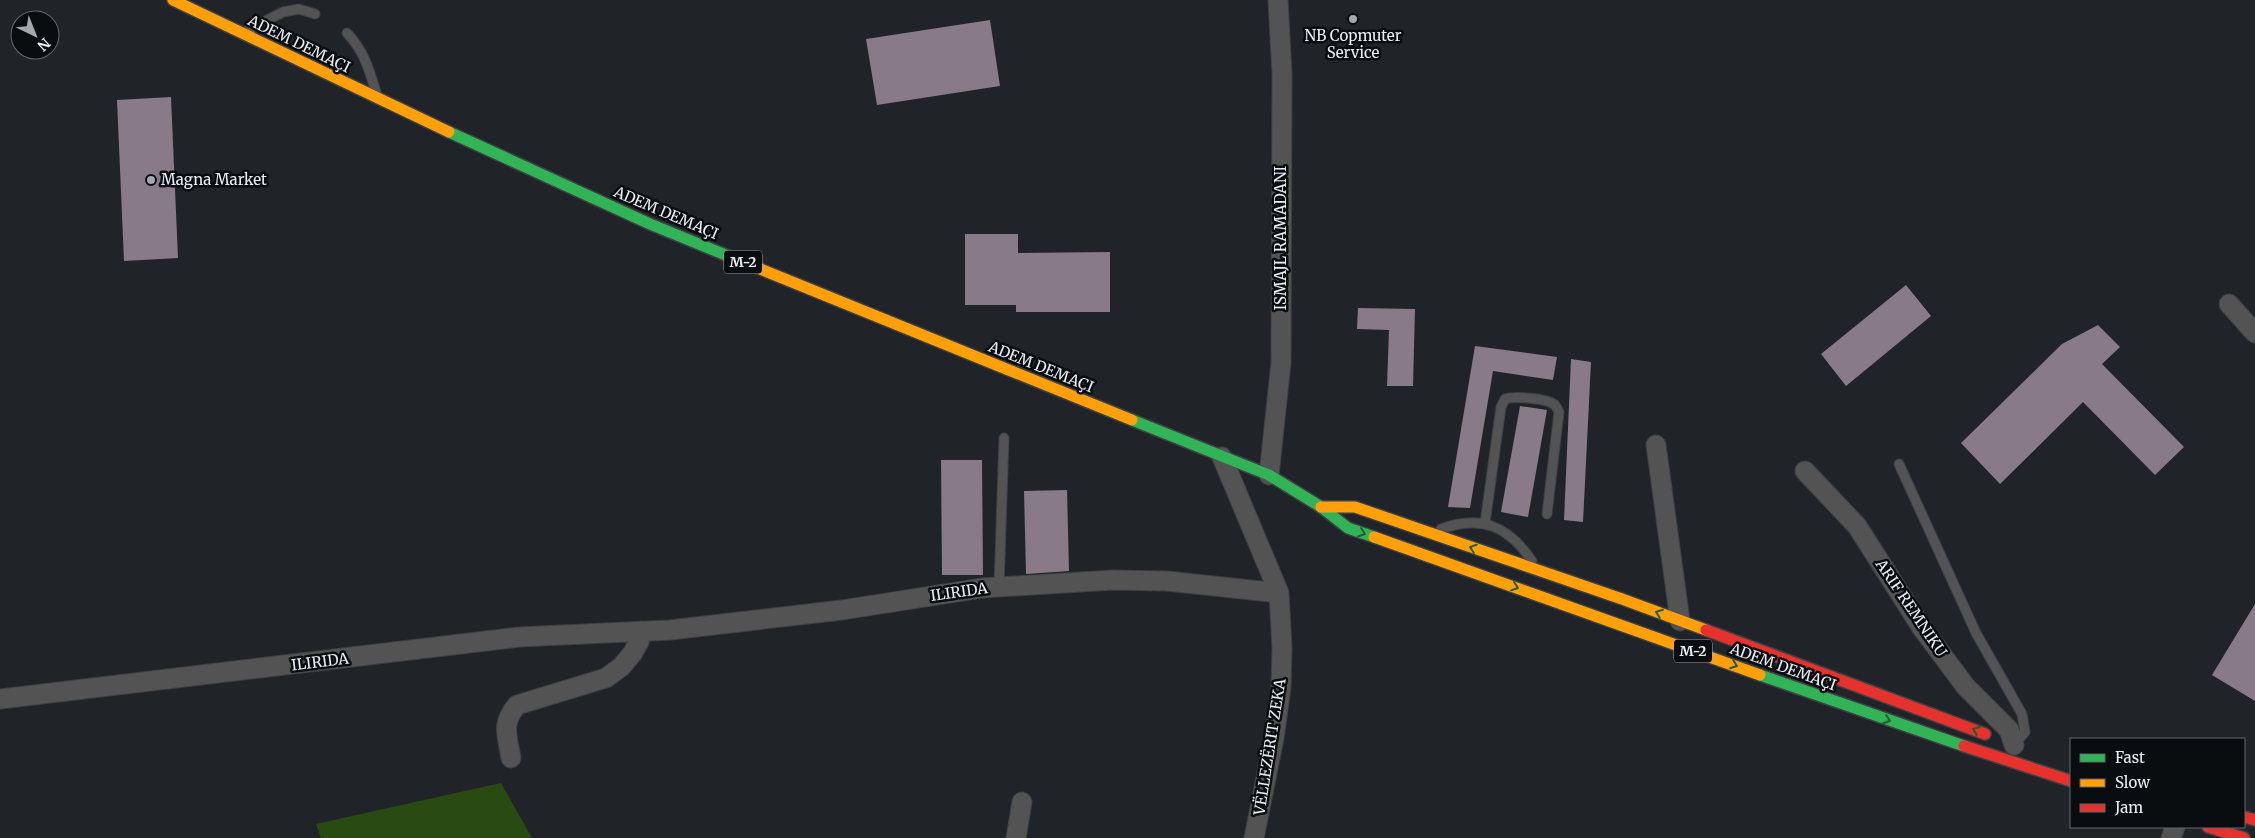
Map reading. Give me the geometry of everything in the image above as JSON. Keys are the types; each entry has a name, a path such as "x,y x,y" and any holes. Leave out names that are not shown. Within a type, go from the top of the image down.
{"main road":[{"name":"ADEM DEMAÇI","path":"173,0 378,99 650,224 1269,475 1321,507 1348,528 1893,722 2070,781"},
{"name":"ADEM DEMAÇI","path":"1321,507 1355,508 1622,599 2022,747"},
{"path":"2211,828 2244,838"}],"street":[{"name":"ISMAJL RAMADANI","path":"1269,475 1281,363 1282,74 1278,0"},
{"path":"2229,304 2255,333"},
{"path":"1656,445 1680,621"},
{"name":"VËLLEZËRIT ZEKA","path":"1222,457 1279,593 1282,648 1281,687 1274,738 1254,838"},
{"name":"ARIF REMNIKU","path":"1806,471 1857,526 1922,628 1966,686 2009,730 2022,747"},
{"name":"ILIRIDA","path":"0,699 519,637 670,630 842,610 1000,587 1113,580 1167,580 1279,593"},
{"path":"511,758 506,724 508,716 517,705 606,678 622,667 632,654 639,642 641,631"},
{"path":"1016,838 1022,802"}],"lane":[{"path":"242,34 283,12 299,9 315,14"},
{"path":"347,33 358,44 366,58 378,99"},
{"path":"1485,522 1501,408 1505,399 1513,396 1549,402 1556,405 1559,412 1547,514"},
{"path":"1000,587 1004,438"},
{"path":"1900,464 1976,633 2022,714 2025,732 2022,747"},
{"path":"1429,533 1462,523 1485,522 1510,535 1526,551 1540,572"}],"green space":[{"path":"501,783 532,838 321,838 316,824"}],"building":[{"path":"990,20 1000,86 877,105 866,39"},
{"path":"171,97 178,258 124,261 117,100"},
{"path":"965,234 1018,234 1018,253 1110,252 1110,312 1016,312 1016,305 965,305"},
{"path":"1906,285 1931,316 1846,386 1821,354"},
{"path":"1358,308 1415,309 1413,386 1387,386 1389,330 1357,329"},
{"path":"2098,325 2120,347 2102,364 2184,447 2155,475 2083,402 2000,484 1961,443 2062,344"},
{"path":"1475,346 1557,357 1553,380 1493,371 1470,508 1448,507"},
{"path":"1571,359 1591,362 1583,522 1564,520"},
{"path":"1520,406 1547,410 1528,517 1501,512"},
{"path":"941,460 982,460 983,575 942,575"},
{"path":"1067,490 1069,571 1026,574 1024,491"},
{"path":"2255,604 2255,701 2212,675"}],"traffic: fast":[{"path":"449,132 650,224 738,260"},
{"path":"1132,420 1269,475 1321,507 1348,528 1374,537"},
{"path":"1760,675 1964,746"}],"traffic: slow":[{"path":"173,0 449,132"},
{"path":"738,260 1132,420"},
{"path":"1321,507 1355,507 1706,630"},
{"path":"1374,537 1760,675"}],"traffic: jam":[{"path":"1706,630 1985,734"},
{"path":"1964,746 2070,781"},
{"path":"2245,817 2255,820"},
{"path":"2211,828 2244,838"}],"place":[{"name":"NB Copmuter Service","path":"1353,19"},
{"name":"Magna Market","path":"151,180"}]}
